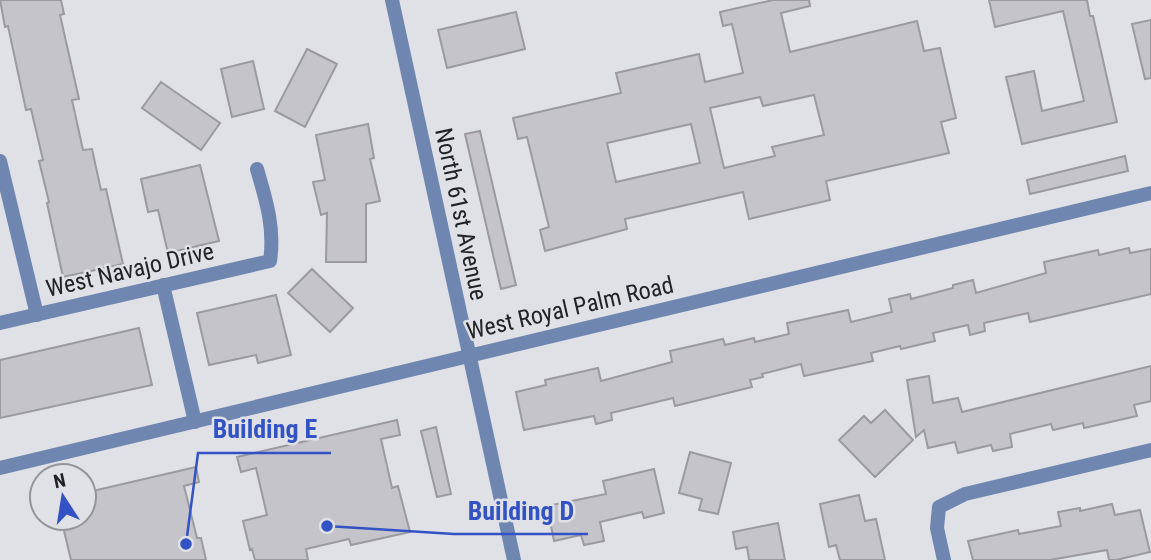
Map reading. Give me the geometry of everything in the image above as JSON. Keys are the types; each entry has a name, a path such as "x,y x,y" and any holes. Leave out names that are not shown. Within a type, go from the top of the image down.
{"street":[{"name":"North 61st Avenue","path":"392,0 514,560"},
{"path":"0,161 37,314"},
{"name":"West Navajo Drive","path":"0,323 270,261 273,242 271,219 257,169"},
{"name":"West Royal Palm Road","path":"0,468 1151,193"},
{"path":"163,285 195,422"},
{"path":"944,560 937,528 939,507 965,494 1151,450"}],"building":[{"path":"0,0 61,0 64,14 60,15 79,99 72,100 83,150 92,149 101,190 106,189 123,264 63,277 39,161 43,160 31,109 26,110"},
{"path":"773,0 809,0 810,6 781,13 790,52 917,21 924,51 940,48 956,118 941,122 949,153 826,181 830,200 749,219 743,192 625,219 627,229 545,251 540,230 549,227 527,137 518,139 513,118 621,93 616,73 699,54 705,82 743,73 732,24 723,26 720,12","holes":["814,95 824,135 772,147 775,156 724,168 710,108 760,97 763,106","691,124 700,163 616,182 607,143"]},
{"path":"989,0 1087,0 1117,122 1022,144 1006,77 1034,71 1042,111 1084,101 1063,11 995,27"},
{"path":"516,12 525,49 447,68 438,30"},
{"path":"1151,20 1151,78 1145,79 1132,24"},
{"path":"307,49 337,64 305,127 275,111"},
{"path":"253,61 264,109 232,117 221,69"},
{"path":"161,82 220,123 201,150 142,108"},
{"path":"368,124 374,158 370,159 380,201 366,204 366,262 326,262 327,213 321,215 313,182 325,180 316,135"},
{"path":"480,131 516,285 501,289 465,134"},
{"path":"1125,156 1128,171 1030,194 1027,180"},
{"path":"200,165 219,241 168,253 158,210 148,212 141,179"},
{"path":"1129,248 1130,253 1151,249 1151,294 1030,322 1028,313 984,323 985,331 970,335 968,325 933,333 935,341 871,353 873,361 804,376 801,364 762,374 763,377 750,380 752,387 675,406 673,398 611,413 612,420 596,424 594,416 524,430 516,392 546,385 545,380 598,368 601,381 672,362 670,351 723,339 725,345 754,338 755,342 789,334 787,323 848,310 851,322 892,312 889,299 910,294 911,299 973,280 976,293 1046,273 1044,262 1098,250 1099,255"},
{"path":"312,269 353,308 330,332 288,293"},
{"path":"276,295 291,355 258,363 256,355 209,365 197,313"},
{"path":"139,328 152,385 0,418 0,360"},
{"path":"1151,366 1151,401 1134,405 1137,416 1084,428 1083,423 1053,430 1051,424 1010,434 1012,447 993,451 991,445 958,453 955,442 928,448 924,430 916,437 907,380 929,376 933,403 958,398 962,412"},
{"path":"885,410 913,440 875,477 839,440 864,416 871,423"},
{"path":"397,420 400,435 381,439 392,488 398,486 410,532 351,545 349,539 306,549 308,560 255,560 243,521 267,515 256,468 241,472 237,457"},
{"path":"436,427 451,494 437,497 421,431"},
{"path":"690,452 731,463 718,514 699,510 702,499 679,493"},
{"path":"196,467 199,482 184,486 197,538 201,538 206,560 71,560 64,532 98,532 98,490"},
{"path":"654,469 664,513 644,518 642,512 600,522 604,541 584,545 581,535 554,541 547,506 606,494 603,481"},
{"path":"859,495 865,521 876,519 885,560 840,560 836,545 829,547 820,504"},
{"path":"1112,504 1115,515 1140,510 1150,552 1116,560 1109,560 1107,550 1050,560 973,560 968,541 1018,530 1019,534 1061,526 1058,512 1080,508 1080,511"},
{"path":"778,523 785,560 749,560 747,547 736,549 733,532"}],"place":[{"name":"Building D","path":"327,526"},
{"name":"Building E","path":"186,544"}]}
